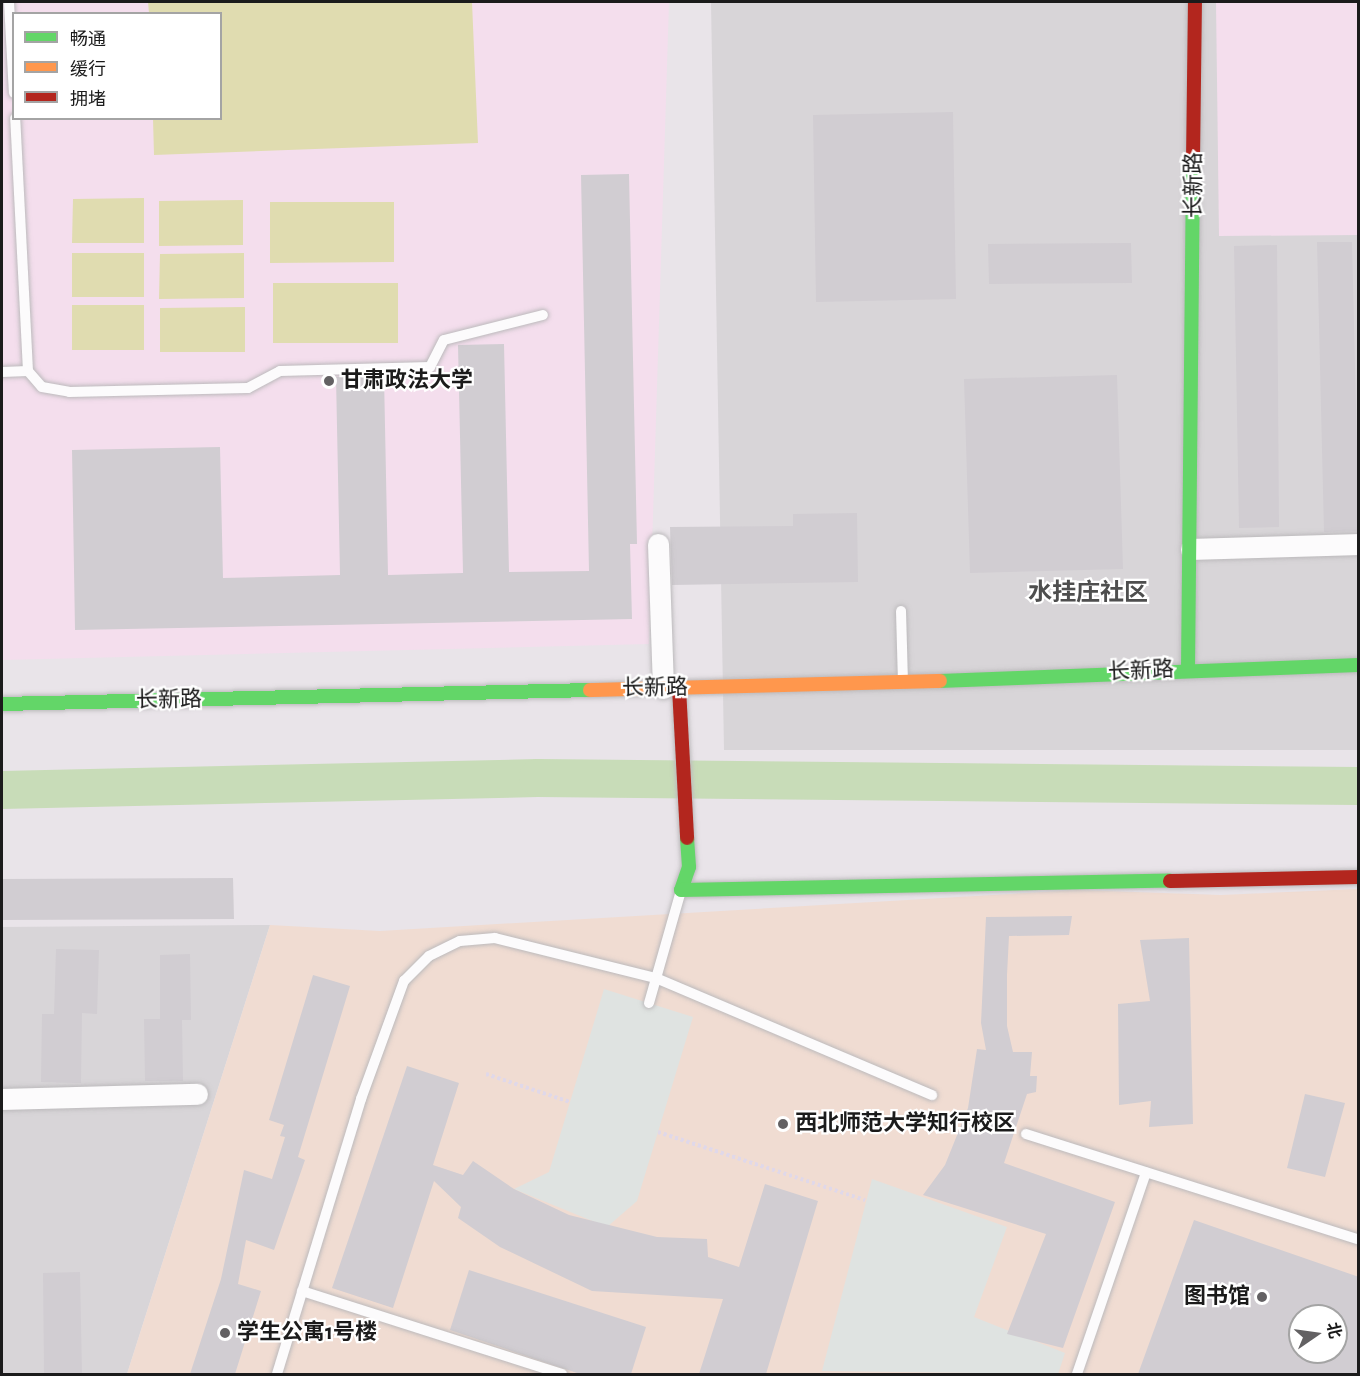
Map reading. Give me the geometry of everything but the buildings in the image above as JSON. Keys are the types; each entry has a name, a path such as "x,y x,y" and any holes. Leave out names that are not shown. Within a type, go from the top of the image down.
{"street":[{"name":"长新路","path":"2,704 903,682 1188,669 1195,2"},
{"path":"658,544 671,688 683,758 688,867 681,890 1359,877"},
{"path":"1191,549 1359,544"},
{"path":"1188,669 1359,665"},
{"path":"2,1099 197,1094"}],"lane":[{"path":"9,2 12,57"},
{"path":"15,120 28,371 42,387 69,392 248,388 280,371 430,367 444,340 543,315"},
{"path":"2,372 28,371"},
{"path":"901,611 903,682"},
{"path":"649,1003 681,890"},
{"path":"277,1374 361,1099 404,981 429,956 460,941 495,938 656,978 932,1095"},
{"path":"1026,1134 1359,1239"},
{"path":"1077,1374 1146,1172"},
{"path":"302,1291 562,1374"}],"path":[{"path":"486,1074 570,1102"},
{"path":"658,1132 865,1200"}],"shaded area":[{"name":"甘肃政法大学","path":"2,2 669,2 649,644 2,660"},
{"path":"148,2 472,2 478,143 154,155 153,120 222,120 222,12 149,12"},
{"path":"711,2 1358,2 1358,750 724,750"},
{"path":"1216,2 1358,2 1358,235 1219,236"},
{"path":"144,198 144,243 72,243 73,199"},
{"path":"243,200 243,245 159,246 159,201"},
{"path":"270,202 394,202 394,262 270,263"},
{"path":"72,253 144,253 144,297 72,297"},
{"path":"244,253 244,298 159,299 160,254"},
{"path":"273,283 398,283 398,343 273,343"},
{"path":"72,305 144,305 144,350 72,350"},
{"path":"245,307 245,352 160,352 160,308"},
{"name":"西北师范大学知行校区","path":"1358,889 1358,1374 127,1374 270,925 380,931 1077,890 1221,895"},
{"path":"270,925 127,1374 2,1374 2,927"},
{"path":"604,989 693,1017 637,1201 607,1227 514,1189 549,1172"},
{"path":"872,1179 1007,1227 974,1317 1065,1353 1058,1374 822,1371"}],"waterway":[{"path":"2,790 538,778 1358,786"}],"traffic: fast":[{"path":"1188,669 1193,162"},
{"path":"940,681 1358,665"},
{"path":"2,704 590,690"},
{"path":"687,838 689,867 681,890 1170,881"}],"traffic: slow":[{"path":"590,690 940,681"}],"traffic: jam":[{"path":"1193,162 1195,2"},
{"path":"679,688 687,838"},
{"path":"1170,881 1358,877"}],"place":[{"name":"甘肃政法大学","path":"329,381"},
{"name":"西北师范大学知行校区","path":"783,1124"},
{"name":"图书馆","path":"1262,1297"},
{"name":"学生公寓1号楼","path":"225,1333"}],"district":[{"name":"水挂庄社区","path":"1088,594"}]}
